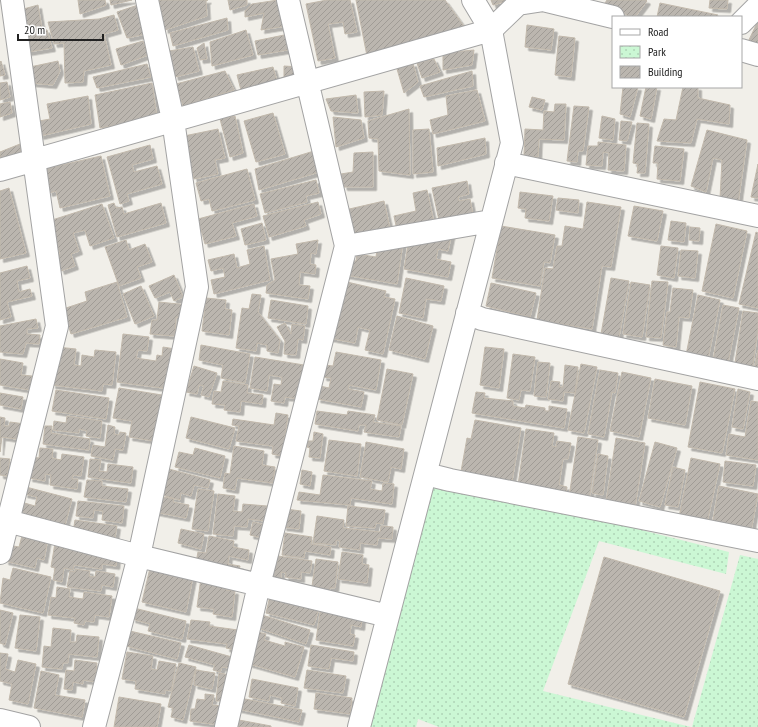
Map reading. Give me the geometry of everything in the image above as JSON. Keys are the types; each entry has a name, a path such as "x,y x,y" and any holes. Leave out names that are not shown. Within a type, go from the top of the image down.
{"street":[{"path":"0,553 4,520 57,326 12,0"},
{"path":"94,727 139,556 197,287 173,120 147,0"},
{"path":"226,727 259,585 346,246 288,0"},
{"path":"359,727 512,143 491,30 472,0"},
{"path":"0,170 491,30 518,4 544,0 612,17"},
{"path":"742,22 758,6"},
{"path":"742,50 758,55"},
{"path":"506,163 758,216"},
{"path":"346,246 491,221"},
{"path":"467,313 482,319 758,379"},
{"path":"426,474 473,485 758,541"},
{"path":"4,520 139,556 388,616"},
{"path":"0,720 29,727"}],"green space":[{"path":"434,478 729,552 726,574 599,541 543,691 691,727 439,727 418,719 416,727 368,727"},
{"path":"740,555 758,559 758,727 692,727"}],"building":[{"path":"78,0 105,0 106,5 80,14"},
{"path":"110,0 132,0 111,5"},
{"path":"159,0 208,0 206,1 207,16 165,30"},
{"path":"228,0 247,0 247,5 230,10"},
{"path":"278,0 286,26 261,30 264,13 245,17 245,11 252,4"},
{"path":"327,0 350,0 357,32 345,34 343,22 328,24 335,58 318,61 306,4"},
{"path":"356,0 445,0 466,29 367,56"},
{"path":"491,0 510,0 493,5"},
{"path":"607,0 647,1 636,16 628,16 621,11 603,6"},
{"path":"710,0 728,0 727,9 709,8"},
{"path":"660,3 718,15 718,16 657,16"},
{"path":"38,5 42,29 47,30 52,48 28,52 20,10"},
{"path":"138,5 146,34 127,38 117,12"},
{"path":"114,15 118,30 104,34 111,65 84,71 83,82 65,83 64,43 54,44 48,22 99,19"},
{"path":"227,18 228,30 173,46 170,33"},
{"path":"758,21 758,49 747,44"},
{"path":"527,25 554,29 551,50 525,47"},
{"path":"246,30 253,55 212,66 210,42"},
{"path":"289,34 293,49 258,55 255,41"},
{"path":"559,36 575,38 571,77 555,75"},
{"path":"143,41 148,55 121,65 116,49"},
{"path":"204,43 207,59 200,60 197,48"},
{"path":"193,47 199,71 175,77 169,51"},
{"path":"474,50 472,65 443,70 443,53"},
{"path":"434,59 440,72 422,78 417,63"},
{"path":"1,61 5,75 0,76 0,62"},
{"path":"58,61 60,71 53,85 31,83 30,67"},
{"path":"413,63 418,82 404,93 397,69"},
{"path":"147,64 151,77 97,88 93,77"},
{"path":"284,66 300,67 299,79 284,78"},
{"path":"273,67 278,84 242,94 237,75"},
{"path":"225,71 234,90 183,106 176,84"},
{"path":"472,71 473,86 424,97 420,86"},
{"path":"7,82 10,97 0,100 0,83"},
{"path":"152,83 157,117 100,128 95,95"},
{"path":"623,88 638,88 630,117 620,114"},
{"path":"646,88 657,88 651,119 640,116"},
{"path":"683,88 698,88 698,98 730,105 729,124 697,119 691,143 657,141 664,119 676,120"},
{"path":"477,90 485,121 433,134 430,120 448,115 446,96"},
{"path":"384,91 382,115 365,117 364,92"},
{"path":"356,95 358,113 331,111 326,99"},
{"path":"88,96 91,124 40,136 39,121 50,119 47,104"},
{"path":"532,97 545,100 542,110 529,107"},
{"path":"10,102 12,113 0,117 0,104"},
{"path":"555,104 566,104 564,140 539,139 538,157 524,156 525,129 543,130 544,111 554,112"},
{"path":"574,106 589,107 583,151 578,151 577,162 567,161"},
{"path":"409,109 410,175 379,171 378,139 369,138 368,121"},
{"path":"273,113 285,154 256,162 244,121"},
{"path":"235,116 243,153 230,157 220,119"},
{"path":"602,116 615,119 613,140 599,138"},
{"path":"333,117 361,120 364,138 336,147"},
{"path":"621,121 632,122 627,141 619,140"},
{"path":"637,123 649,124 645,173 637,173 638,164 633,163"},
{"path":"218,129 225,158 215,160 218,174 194,179 184,136"},
{"path":"429,129 433,172 413,174 413,130"},
{"path":"707,130 747,140 738,204 720,198 722,160 713,158 706,192 691,186"},
{"path":"485,138 486,154 438,166 437,148"},
{"path":"598,142 626,145 624,171 608,170 609,153 603,152 602,166 586,165 588,146 598,146"},
{"path":"20,144 23,158 0,163 0,152"},
{"path":"150,145 153,159 132,165 134,172 157,166 162,184 127,194 129,201 120,204 107,157"},
{"path":"655,146 684,149 680,181 657,179 658,163 653,163"},
{"path":"314,151 319,172 259,190 255,169"},
{"path":"373,152 373,187 344,187 341,174 353,172 354,153"},
{"path":"101,156 110,196 60,208 56,191 49,193 44,169"},
{"path":"758,164 758,198 751,197"},
{"path":"247,169 255,200 212,211 209,199 201,201 196,183"},
{"path":"316,180 319,193 306,196 307,202 265,213 260,194"},
{"path":"467,181 469,194 458,197 459,201 470,199 474,219 440,225 432,188"},
{"path":"9,188 26,253 0,259 0,191"},
{"path":"427,190 435,227 398,235 394,216 416,211 413,193"},
{"path":"520,192 553,196 549,221 525,218 526,209 518,208"},
{"path":"558,198 579,200 578,213 556,210"},
{"path":"384,201 391,233 352,241 345,210"},
{"path":"318,202 321,214 304,220 306,226 269,237 263,216"},
{"path":"587,202 621,207 611,267 602,266 592,329 537,320 545,268 553,269 557,246 562,246 565,226 583,229"},
{"path":"114,203 116,208 122,207 124,214 161,203 166,223 117,237 108,205"},
{"path":"102,204 114,238 90,246 85,230 73,233 79,251 71,254 75,266 61,271 55,255 60,254 49,221"},
{"path":"254,204 257,216 232,223 236,236 205,244 198,219"},
{"path":"634,206 663,211 657,241 628,236"},
{"path":"671,221 686,223 684,242 668,240"},
{"path":"262,223 266,240 245,245 241,229"},
{"path":"716,224 747,231 733,298 702,291"},
{"path":"501,226 555,235 550,263 544,262 540,286 492,278"},
{"path":"690,227 700,228 699,241 689,240"},
{"path":"452,232 448,251 438,249 436,259 451,262 448,277 404,269 409,239"},
{"path":"756,232 758,233 758,308 739,304"},
{"path":"126,240 129,250 145,244 152,262 137,267 141,278 119,286 105,247"},
{"path":"318,240 316,254 311,253 310,264 316,265 315,274 300,272 299,285 310,286 308,299 266,293 267,285 275,280 271,259 298,254 296,244"},
{"path":"378,242 403,243 397,284 345,275 347,260 356,261 357,254 376,257"},
{"path":"264,246 270,280 214,294 211,280 225,277 223,268 211,271 208,260 234,254 237,268 250,264 247,250"},
{"path":"661,246 678,248 674,278 657,275"},
{"path":"681,250 698,251 695,278 678,276"},
{"path":"27,266 30,278 17,281 19,292 30,289 32,296 7,302 11,317 0,320 0,273"},
{"path":"174,275 183,297 174,301 170,292 155,298 149,286"},
{"path":"406,278 444,286 441,301 426,299 423,318 399,313"},
{"path":"611,278 629,281 619,337 601,334"},
{"path":"652,281 668,282 661,338 646,337"},
{"path":"117,282 127,317 71,334 63,309 87,301 85,292"},
{"path":"347,282 386,291 384,297 395,299 383,354 365,350 370,330 358,327 355,343 329,338"},
{"path":"631,282 650,285 642,337 623,334"},
{"path":"491,283 536,293 530,317 486,306"},
{"path":"141,286 154,316 135,324 123,294"},
{"path":"673,288 693,290 689,318 679,317 676,347 663,345 667,312 670,312"},
{"path":"252,294 261,295 258,312 280,340 278,353 267,351 267,345 257,343 256,351 236,348 242,308 249,309"},
{"path":"698,295 720,300 708,359 686,355"},
{"path":"206,298 226,300 225,309 232,310 229,335 202,331"},
{"path":"271,300 308,306 306,324 268,318"},
{"path":"159,302 188,305 187,319 176,317 175,336 150,334 152,320 157,320"},
{"path":"723,305 739,308 728,363 713,360"},
{"path":"743,311 758,313 758,329 752,372 734,369"},
{"path":"397,316 433,326 425,359 389,350"},
{"path":"36,319 38,328 27,329 27,334 40,335 39,344 26,343 23,354 0,352 0,326"},
{"path":"285,323 291,334 292,324 305,326 303,340 298,339 296,355 284,354 285,341 277,327"},
{"path":"123,334 149,337 147,351 138,350 136,358 156,361 157,355 162,356 163,347 175,349 170,389 117,382"},
{"path":"201,345 250,354 245,383 221,378 223,365 199,360"},
{"path":"57,347 76,349 74,365 81,366 82,355 94,357 95,350 116,352 112,385 103,384 102,391 52,385"},
{"path":"485,347 504,349 499,388 480,385"},
{"path":"758,350 758,377 753,376"},
{"path":"336,352 381,360 376,390 349,385 348,389 364,392 361,407 317,399 320,386 329,388 331,378 323,377 325,365 333,366"},
{"path":"513,354 535,357 530,391 521,390 519,400 507,398"},
{"path":"255,357 304,365 299,399 285,397 284,403 271,401 274,384 281,385 282,377 269,375 267,391 250,388"},
{"path":"0,359 23,363 21,375 32,376 30,390 0,385"},
{"path":"538,362 550,363 546,397 534,396"},
{"path":"581,364 597,367 584,433 568,430"},
{"path":"565,365 578,367 575,393 564,392 563,401 548,399 551,381 560,382 559,387 563,387"},
{"path":"194,366 217,373 209,397 201,395 204,386 199,385 197,394 186,392"},
{"path":"387,369 413,374 402,425 377,420"},
{"path":"600,370 618,373 615,393 612,392 604,437 588,434"},
{"path":"622,372 651,378 639,437 610,431"},
{"path":"655,379 692,386 685,425 648,418"},
{"path":"223,381 248,385 247,393 263,395 262,404 241,401 240,412 224,410 225,405 212,404 214,391 221,392"},
{"path":"700,382 735,389 722,453 688,447"},
{"path":"119,388 162,395 154,441 129,437 132,421 113,418"},
{"path":"738,389 750,392 743,429 732,427"},
{"path":"56,390 109,398 106,419 52,411"},
{"path":"476,392 485,393 484,398 513,401 513,406 525,408 526,405 545,408 545,411 549,411 549,406 567,409 564,428 472,413"},
{"path":"0,393 23,397 21,409 0,405"},
{"path":"751,401 758,402 758,460 726,455 729,434 745,437"},
{"path":"317,411 347,415 348,411 375,415 373,422 401,426 399,437 364,432 366,425 359,425 358,431 315,424"},
{"path":"276,413 288,415 282,456 272,454 273,446 236,441 239,426 232,425 233,419 274,425"},
{"path":"67,416 102,421 100,438 86,436 87,431 79,429 79,433 53,430 54,421 66,423"},
{"path":"0,417 5,418 4,426 9,426 10,422 25,424 23,440 2,437 0,452"},
{"path":"191,417 235,428 229,449 186,438"},
{"path":"475,420 521,428 511,487 460,477 467,438 471,439"},
{"path":"108,425 115,427 114,434 119,435 120,432 126,433 123,450 115,449 113,460 91,456 93,445 105,447"},
{"path":"45,426 52,426 51,433 90,439 89,450 43,444"},
{"path":"526,429 554,433 552,446 556,447 557,441 571,443 568,459 563,459 559,485 567,487 565,500 517,492"},
{"path":"314,432 323,434 320,458 309,457 310,448 307,447 308,441 313,441"},
{"path":"578,437 598,440 589,500 569,497"},
{"path":"616,438 645,443 635,507 606,502"},
{"path":"329,440 361,444 357,476 324,471"},
{"path":"366,442 404,449 401,469 391,467 388,482 360,477"},
{"path":"655,442 677,448 660,507 639,501"},
{"path":"234,446 264,451 262,465 275,467 273,483 237,478 235,490 223,488 225,473 230,474"},
{"path":"40,448 53,449 52,458 61,460 62,454 84,457 81,476 73,475 72,479 78,479 77,489 50,485 51,475 45,474 45,481 29,478 32,457 39,458"},
{"path":"195,448 225,456 220,478 175,467 179,452 193,455"},
{"path":"598,454 608,456 603,495 592,493"},
{"path":"0,458 10,459 7,476 0,475"},
{"path":"691,458 720,464 707,523 679,517"},
{"path":"90,459 101,460 99,471 107,472 108,464 133,467 131,483 88,477"},
{"path":"725,461 756,465 753,486 723,482"},
{"path":"673,467 685,470 678,507 665,505"},
{"path":"169,469 210,480 208,488 194,485 191,496 181,493 180,500 162,495"},
{"path":"302,470 312,472 310,486 300,484"},
{"path":"323,475 372,481 370,489 382,491 383,483 394,484 392,504 351,498 350,505 297,500 299,492 320,495"},
{"path":"87,480 102,481 102,486 128,489 126,502 84,497"},
{"path":"719,486 758,494 751,531 712,525"},
{"path":"26,487 72,499 64,529 18,517 21,502 35,506 37,497 24,494"},
{"path":"198,489 214,491 208,531 192,529"},
{"path":"218,494 235,496 233,511 242,512 243,504 267,506 265,521 248,519 247,527 234,526 233,536 213,534"},
{"path":"158,496 174,499 173,502 189,505 186,518 155,512"},
{"path":"78,501 124,506 122,523 102,520 103,511 94,510 93,518 76,516"},
{"path":"348,506 385,510 383,524 376,523 375,528 346,526"},
{"path":"286,509 301,511 299,529 283,527"},
{"path":"317,516 344,520 343,528 380,532 381,526 393,527 392,539 378,538 377,545 360,543 360,550 339,547 340,541 336,540 336,545 313,543"},
{"path":"75,520 117,526 114,544 73,532"},
{"path":"253,522 270,526 267,539 250,535"},
{"path":"181,529 204,534 201,549 178,543"},
{"path":"23,532 48,538 44,560 37,558 35,568 5,561 8,545 19,547"},
{"path":"285,533 312,537 311,544 331,547 330,555 305,551 304,558 282,555"},
{"path":"209,536 234,541 233,547 249,550 248,560 229,556 228,564 240,566 238,577 195,568 198,552 206,553"},
{"path":"55,543 117,559 116,566 102,564 102,569 74,565 73,570 64,568 62,582 53,580 55,568 51,567"},
{"path":"342,552 363,555 362,564 369,565 367,583 338,579"},
{"path":"278,556 312,561 310,573 301,572 301,579 285,577 286,573 281,572 281,578 271,577 273,562 277,563"},
{"path":"604,557 720,591 684,717 568,684"},
{"path":"316,559 338,562 335,588 330,588 329,594 319,593 320,587 312,586"},
{"path":"13,568 51,577 43,613 0,603 3,578 10,580"},
{"path":"150,568 193,577 186,612 142,602"},
{"path":"75,569 90,571 89,576 95,577 96,571 115,574 113,587 102,585 101,591 67,587 70,571 75,572"},
{"path":"201,578 227,581 226,590 235,591 232,617 213,614 214,609 197,607"},
{"path":"57,587 70,589 69,597 83,599 84,592 112,596 109,617 95,615 94,622 85,621 84,625 74,623 75,618 48,615 51,597 56,598"},
{"path":"270,596 319,608 314,625 266,613"},
{"path":"321,606 363,612 361,627 351,625 350,634 355,635 353,646 316,640"},
{"path":"134,608 186,621 182,639 148,631 150,624 132,619"},
{"path":"0,610 13,613 5,645 0,643"},
{"path":"20,615 40,617 36,651 15,648"},
{"path":"262,615 310,630 306,644 258,628"},
{"path":"191,620 210,622 209,626 238,630 235,650 226,648 227,644 187,639"},
{"path":"53,628 71,630 70,642 76,642 77,635 99,637 97,657 69,654 68,663 63,663 62,669 42,667 44,646 51,647"},
{"path":"130,631 181,643 177,659 126,646"},
{"path":"254,631 266,634 264,640 285,646 285,642 304,647 295,677 246,663"},
{"path":"189,645 232,657 229,668 222,667 220,672 213,670 215,665 185,657"},
{"path":"311,645 354,652 353,661 331,658 329,669 308,666"},
{"path":"127,652 153,656 151,669 157,670 159,661 176,664 171,691 165,690 165,694 135,689 136,681 122,679"},
{"path":"0,653 8,654 5,669 15,672 18,660 36,664 28,704 9,700 12,684 0,681"},
{"path":"75,660 97,663 95,682 83,680 83,684 73,682 72,690 64,689 66,670 74,671"},
{"path":"179,663 196,667 183,720 171,717 173,708 168,707"},
{"path":"196,670 215,673 212,689 194,685"},
{"path":"307,670 346,676 343,693 304,688"},
{"path":"41,671 59,675 55,695 85,700 82,717 34,708"},
{"path":"219,673 230,675 222,701 216,701"},
{"path":"252,679 298,688 295,706 281,703 282,698 270,695 269,701 249,697"},
{"path":"316,693 352,698 350,714 314,709"},
{"path":"205,694 214,695 212,705 222,706 220,725 190,721 191,709 195,709 197,699 205,700"},
{"path":"119,697 161,704 157,727 114,727"},
{"path":"240,698 302,710 299,722 238,709"},
{"path":"239,720 271,726 271,727 238,727"}]}
